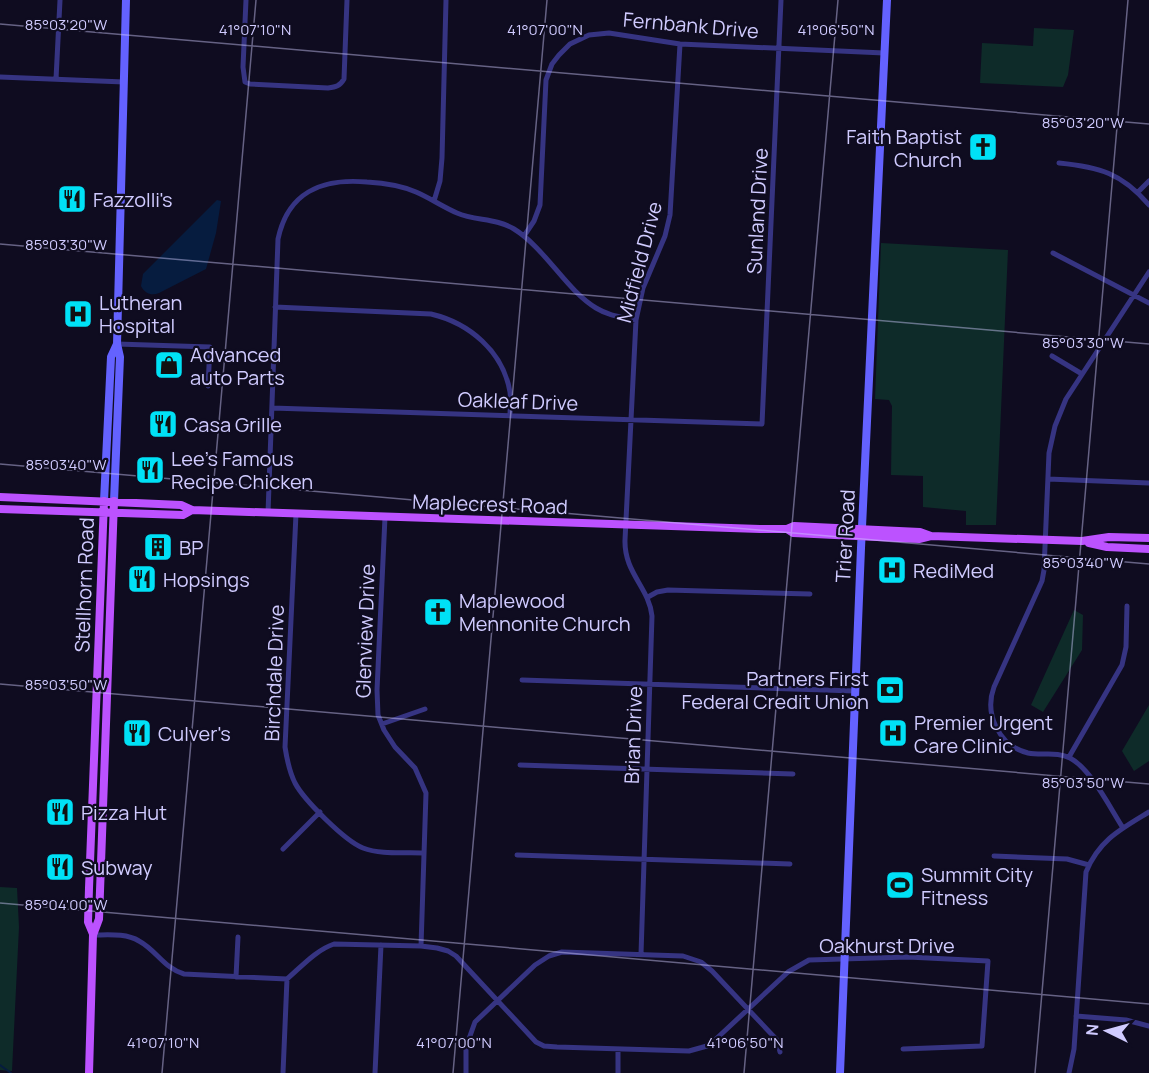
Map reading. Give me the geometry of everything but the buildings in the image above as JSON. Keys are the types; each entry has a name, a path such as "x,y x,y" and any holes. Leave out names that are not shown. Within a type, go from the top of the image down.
{"main road":[{"name":"Maplecrest Road","path":"0,497 184,505 192,510 787,529 793,533 862,533 919,539 931,536 1082,541 1109,537 1149,538"},
{"name":"Stellhorn Road","path":"93,935 88,922 104,501"},
{"name":"Stellhorn Road","path":"89,1073 93,935 99,919 114,501"},
{"name":"Maplecrest Road","path":"0,509 183,515 192,510"},
{"name":"Maplecrest Road","path":"1082,541 1107,547 1149,549"}],"street":[{"path":"56,79 60,0"},
{"name":"Stellhorn Road","path":"114,501 120,357 117,344 126,0"},
{"path":"246,0 243,67 245,82 328,88 341,84 344,74 347,0"},
{"path":"434,201 440,181 442,158 446,0"},
{"name":"Sunland Drive","path":"762,424 781,0"},
{"name":"Trier Road","path":"840,1073 886,0"},
{"name":"Fernbank Drive","path":"524,236 534,221 540,205 544,86 552,64 570,44 589,35 609,33 680,44 884,53"},
{"name":"Midfield Drive","path":"626,524 636,320 643,288 665,236 670,215 680,44"},
{"path":"0,77 124,82"},
{"path":"1059,163 1090,166 1114,175 1138,192 1149,205"},
{"path":"268,513 278,239 286,214 293,203 316,187 343,181 386,183 416,192 467,217 502,223 524,236 589,304 608,314 636,320"},
{"path":"1138,192 1149,181"},
{"path":"1053,254 1149,303"},
{"path":"1123,828 1090,777 1069,757 1025,752 1012,746 996,728 991,706 993,690 1042,581 1049,453 1055,426 1066,399 1149,272"},
{"path":"275,307 431,314 453,320 478,337 498,361 510,393 510,416"},
{"path":"117,344 210,347 208,386"},
{"name":"Stellhorn Road","path":"104,501 111,357 117,344"},
{"path":"1052,356 1082,374"},
{"name":"Oakleaf Drive","path":"272,408 762,424"},
{"path":"1048,479 1149,483"},
{"name":"Birchdale Drive","path":"296,514 285,747 287,762 297,786 351,842 375,851 423,853"},
{"name":"Glenview Drive","path":"385,517 378,714 389,739 415,768 426,793 421,946"},
{"name":"Brian Drive","path":"626,524 627,561 633,576 648,597 652,616 641,954"},
{"path":"648,597 668,590 810,594"},
{"path":"1069,757 1122,665 1126,647 1127,606"},
{"path":"522,680 855,691"},
{"path":"382,724 425,709"},
{"path":"519,765 793,774"},
{"path":"283,849 320,812"},
{"path":"1069,1073 1074,1048 1085,883 1089,865 1098,849 1123,828 1149,812"},
{"path":"517,855 790,864"},
{"path":"994,856 1067,859 1089,865"},
{"path":"93,935 122,935 139,940 177,972 193,975 287,980 283,1073"},
{"path":"236,977 238,937"},
{"name":"Oakhurst Drive","path":"287,980 325,947 345,944 437,948 456,956 524,1031 544,1046 689,1051 707,1046 716,1039 800,963 815,959 908,957 988,961 982,1046 903,1049"},
{"path":"375,1073 381,945"},
{"path":"466,1073 466,1047 475,1022 535,965 554,954 570,952 683,956 701,962 707,965 749,1008 777,1040 780,1052"},
{"path":"1076,1016 1126,1020 1149,1026"},
{"path":"618,1050 618,1073"}],"green space":[{"path":"1034,28 1074,30 1068,75 1063,87 980,83 982,43 1033,46"},
{"path":"881,243 1008,250 996,525 966,525 966,511 923,507 923,476 891,475 892,406 889,400 875,399"},
{"path":"1074,610 1083,615 1082,650 1043,712 1031,705"},
{"path":"1149,705 1149,761 1134,771 1122,751"},
{"path":"0,887 17,888 19,927 12,1071 0,1070"}],"water":[{"path":"217,200 221,201 216,233 206,269 159,293 147,293 141,286 143,274"}],"waterway":[{"path":"0,1065 11,1073"}],"place":[{"name":"Faith Baptist Church","path":"983,147"},
{"name":"Fazzolli's","path":"72,199"},
{"name":"Lutheran Hospital","path":"78,314"},
{"name":"Advanced auto Parts","path":"169,365"},
{"name":"Casa Grille","path":"163,424"},
{"name":"Lee's Famous Recipe Chicken","path":"150,470"},
{"name":"BP","path":"158,547"},
{"name":"RediMed","path":"892,570"},
{"name":"Hopsings","path":"142,579"},
{"name":"Maplewood Mennonite Church","path":"438,612"},
{"name":"Partners First Federal Credit Union","path":"890,690"},
{"name":"Culver's","path":"137,733"},
{"name":"Premier Urgent Care Clinic","path":"893,733"},
{"name":"Pizza Hut","path":"60,812"},
{"name":"Subway","path":"60,867"},
{"name":"Summit City Fitness","path":"900,885"}]}
